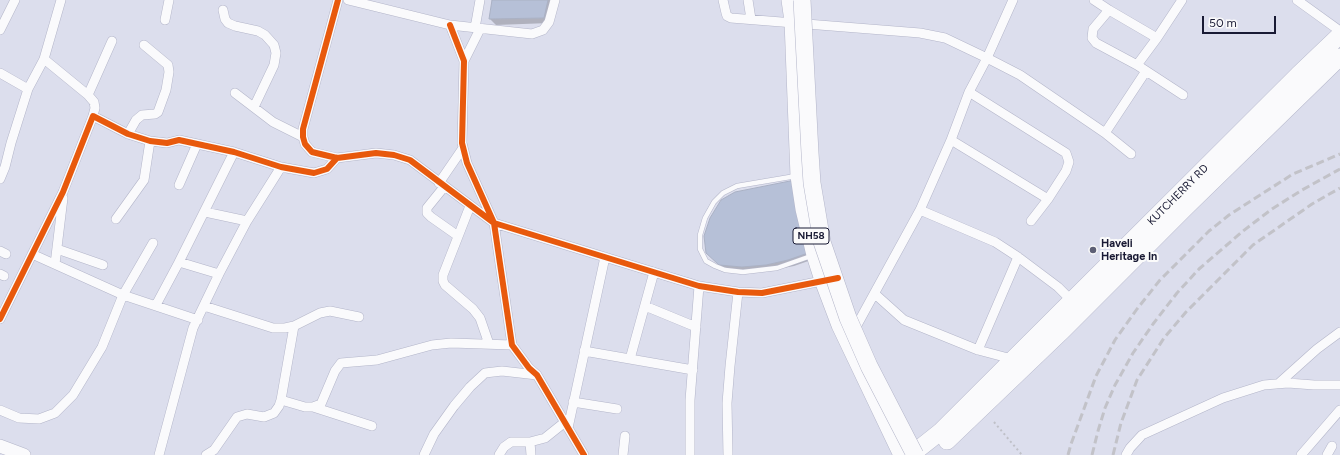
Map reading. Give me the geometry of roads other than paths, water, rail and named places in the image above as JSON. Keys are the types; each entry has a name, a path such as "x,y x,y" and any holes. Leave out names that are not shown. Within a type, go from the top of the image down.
{"highway":[{"name":"NH58","path":"790,0 799,176 804,209 815,255 857,325 866,348 891,395 916,454"},
{"path":"795,0 804,179 817,249 862,364 916,454"},
{"path":"802,0 810,153 822,242 848,318 869,366 916,454"},
{"name":"NH58","path":"808,0 811,89 819,193 832,259 830,280 840,325 856,362 916,454"},
{"name":"KUTCHERRY RD","path":"916,454 946,427 1012,359 1072,302 1298,75 1340,35"},
{"path":"916,454 932,448 1198,188 1340,44"},
{"path":"916,454 943,445 1006,386 1340,57"}],"street":[{"path":"0,30 3,16 15,0"},
{"path":"0,179 5,168 13,136 28,89 44,59 61,0"},
{"path":"165,20 169,0"},
{"path":"338,0 303,129 303,137 312,152 337,158 376,153 394,155 410,160 441,185 494,223 699,286 738,292 762,293 830,280"},
{"path":"348,0 450,26 532,34 542,30 549,22 552,16 555,0"},
{"path":"480,0 478,29 464,61 463,148 467,163 494,223 512,345 529,368 537,375 584,455"},
{"path":"723,0 727,16 731,18 935,35 954,41 1020,76 1105,133 1131,154"},
{"path":"748,0 751,19"},
{"path":"857,325 920,210 951,140 969,92 987,58 1013,0"},
{"path":"1094,0 1107,6 1158,38"},
{"path":"1137,65 1158,38 1180,3 1170,0"},
{"path":"1297,0 1340,31"},
{"path":"1107,6 1093,29 1092,38 1096,43 1137,65 1183,94"},
{"path":"223,10 225,19 228,23 234,26 258,31 265,35 274,45 276,53 274,65 254,107"},
{"path":"450,26 464,61"},
{"path":"88,95 112,41"},
{"path":"128,134 136,120 142,115 155,114 158,112 166,90 169,72 168,66 144,45"},
{"path":"0,319 64,192 95,108 94,102 88,95 44,59"},
{"path":"1105,133 1146,71"},
{"path":"0,73 28,89"},
{"path":"969,92 1066,153 1069,162 1066,171 1048,199 1031,221"},
{"path":"234,93 273,122 303,137"},
{"path":"93,116 128,134 150,141 167,143 179,140 234,152 280,167 314,173 322,172 328,169 337,158"},
{"path":"951,140 1048,199"},
{"path":"116,219 144,180 150,141"},
{"path":"179,185 197,144"},
{"path":"458,236 431,217 427,213 427,208 463,148"},
{"path":"156,305 234,152"},
{"path":"159,455 193,328 247,221 280,167"},
{"path":"55,264 64,192"},
{"path":"470,206 443,275 443,281 445,285 473,309 480,318 489,344"},
{"path":"920,210 995,242 1058,287 1072,302"},
{"path":"204,212 247,221"},
{"path":"0,410 19,418 39,419 56,413 73,395 102,347 123,295 153,243"},
{"path":"57,249 103,264"},
{"path":"32,254 123,295 198,320"},
{"path":"499,455 504,447 511,442 530,442 545,438 566,425 573,402 605,257"},
{"path":"978,350 1018,257"},
{"path":"179,262 219,274"},
{"path":"630,359 654,272"},
{"path":"690,455 690,400 699,286"},
{"path":"728,455 728,388 738,292"},
{"path":"875,294 904,320 978,350 1012,359"},
{"path":"204,306 273,328 294,326 320,313 330,311 359,317"},
{"path":"645,306 696,327"},
{"path":"206,455 214,450 237,418 247,414 264,417 274,414 281,400 294,326"},
{"path":"1278,384 1317,349 1340,332"},
{"path":"313,407 321,404 335,371 341,363 377,360 432,345 451,343 512,345"},
{"path":"584,352 692,370"},
{"path":"424,455 434,434 454,406 470,387 485,374 502,371 537,375"},
{"path":"1126,455 1130,448 1142,435 1223,398 1264,386 1278,384 1340,385"},
{"path":"281,400 305,407 313,407 372,426"},
{"path":"573,402 617,409"},
{"path":"1301,455 1340,410"},
{"path":"622,455 625,436"},
{"path":"530,442 531,455"},
{"path":"0,446 24,455"},
{"path":"1327,455 1332,446"}],"lane":[{"path":"799,176 737,186 723,193 714,202 705,218 700,235 700,249 706,261 714,266 725,270 743,272 777,268 815,255"}],"railway":[{"path":"1068,455 1096,376 1115,340 1160,280 1209,231 1229,215 1293,174 1340,154"},
{"path":"1092,455 1105,408 1115,385 1133,353 1177,293 1199,269 1243,231 1272,209 1340,169"},
{"path":"1113,455 1121,423 1137,380 1164,338 1186,312 1253,245 1312,204 1340,188"}],"place":[{"name":"Haveli Heritage In","path":"1093,250"}]}
